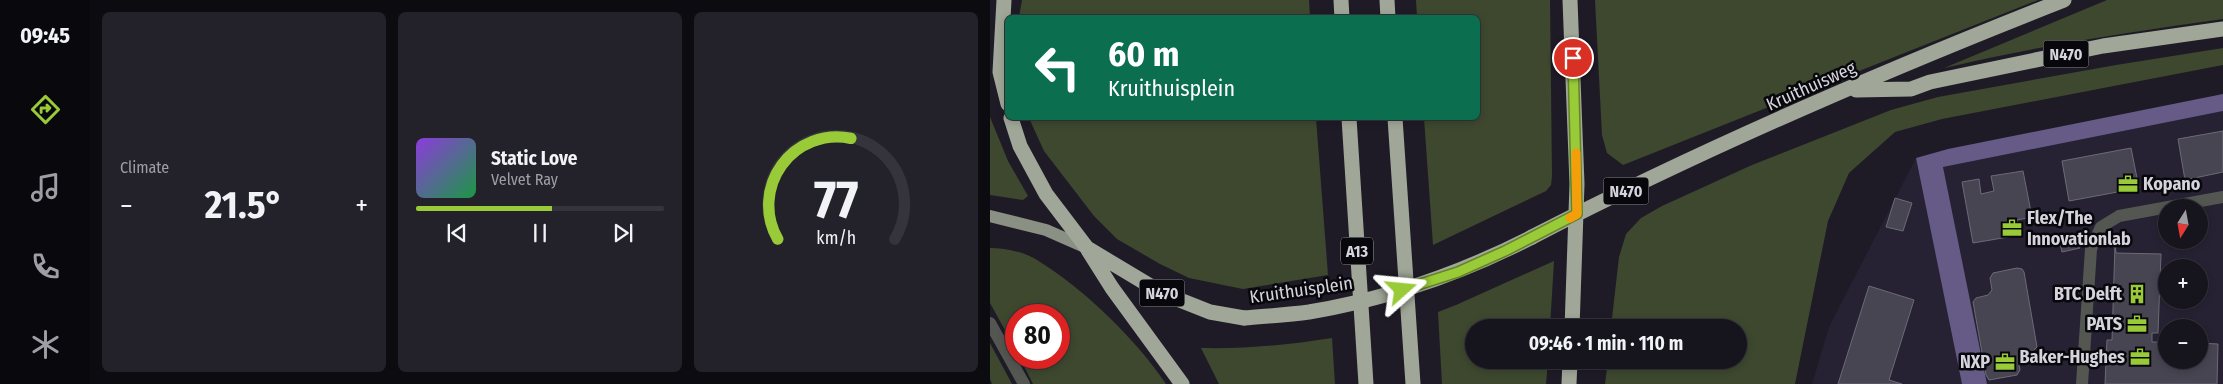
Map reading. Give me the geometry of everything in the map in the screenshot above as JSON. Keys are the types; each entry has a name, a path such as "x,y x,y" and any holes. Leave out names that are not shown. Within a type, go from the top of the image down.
{"highway":[{"path":"1004,0 1000,72 1005,92"},
{"path":"1341,0 1342,15"},
{"path":"1387,0 1388,15"},
{"name":"N470","path":"1570,0 1577,214"},
{"name":"Kruithuisweg","path":"1577,214 1727,143 1846,90 2064,0"},
{"name":"N470","path":"1846,90 1911,89 1930,82 2103,46 2223,29"},
{"name":"Kruithuisplein","path":"1012,120 1020,146 1046,194 1087,248 1162,293 1210,312 1244,318 1308,312 1384,296 1458,272 1577,214"},
{"name":"A13","path":"1349,120 1366,384"},
{"path":"1395,120 1413,384"},
{"path":"1572,319 1577,214"},
{"path":"1087,248 1112,288 1182,384"},
{"path":"1569,384 1570,369"}],"main road":[{"name":"N470","path":"990,216 1046,230 1087,248"}],"street":[{"path":"2082,384 2091,249 2101,227 2118,216 2223,197"},
{"path":"990,323 1024,384"}],"shaded area":[{"path":"2223,94 2223,111 1943,167 1987,384 1962,384 1916,158 1948,149"},
{"path":"2223,111 2223,384 1987,384 1943,167"},
{"path":"1916,158 1962,384 1812,384 1829,327"}],"green space":[{"path":"1022,0 1309,0 1310,15 1019,15"},
{"path":"1416,0 1550,0 1551,185 1546,191 1433,245 1424,120 1480,120 1480,15 1417,15"},
{"path":"1595,0 2038,0 1623,165 1607,153 1602,135"},
{"path":"2107,0 2223,0 2223,19 2048,46 1944,68"},
{"path":"2223,48 2223,65 1942,119 1895,132 1849,173 1828,221 1795,384 1605,384 1607,369 1747,369 1747,319 1612,319 1619,257 1626,234 1641,218 1662,206 1752,165 1891,110 1938,97"},
{"path":"990,117 1008,161 1028,196 1023,200 990,195"},
{"path":"1030,120 1316,120 1328,275 1243,289 1189,278 1160,264 1117,239 1094,216 1044,151"},
{"path":"990,248 1015,251 1032,257 1073,285 1108,316 1140,350 1166,384 1033,384 1026,369 1070,369 1070,304 1005,304 1005,330 990,303"},
{"path":"1554,261 1550,319 1465,319 1465,369 1547,369 1546,384 1442,384 1438,312"},
{"path":"1332,338 1335,384 1219,384 1201,348 1267,346"},
{"path":"990,343 1012,384 992,384 990,379"}],"building":[{"path":"2223,131 2223,172 2185,180 2178,139"},
{"path":"2131,148 2139,188 2069,201 2062,161"},
{"path":"2023,171 2032,217 2017,220 2020,235 1973,243 1962,182 1979,179 1981,194 1994,191 1991,176"},
{"path":"1895,198 1912,203 1903,231 1886,227"},
{"path":"2078,236 2080,248 2062,252 2059,239"},
{"name":"BTC Delft","path":"2115,245 2116,253 2161,254 2161,259 2158,259 2158,333 2152,333 2152,342 2158,342 2158,369 2208,369 2208,343 2218,344 2217,384 2105,384 2107,340 2112,340"},
{"path":"2017,268 2022,269 2024,272 2037,347 2033,351 2022,353 2018,358 2020,370 2017,375 1989,380 1986,375 1973,302 1976,298 1988,295 1992,290 1990,278 1993,273"},
{"path":"1869,286 1914,300 1889,380 1902,384 1838,384"}],"slow traffic":[{"path":"1570,218 1577,214 1576,153"}],"place":[{"name":"Kopano","path":"2128,184"},
{"name":"Flex/The Innovationlab","path":"2012,228"},
{"name":"BTC Delft","path":"2137,294"},
{"name":"PATS","path":"2137,324"},
{"name":"Baker-Hughes","path":"2140,357"},
{"name":"NXP","path":"2005,362"}],"route":[{"path":"1402,290 1458,272 1505,251 1577,214 1573,58"}]}
